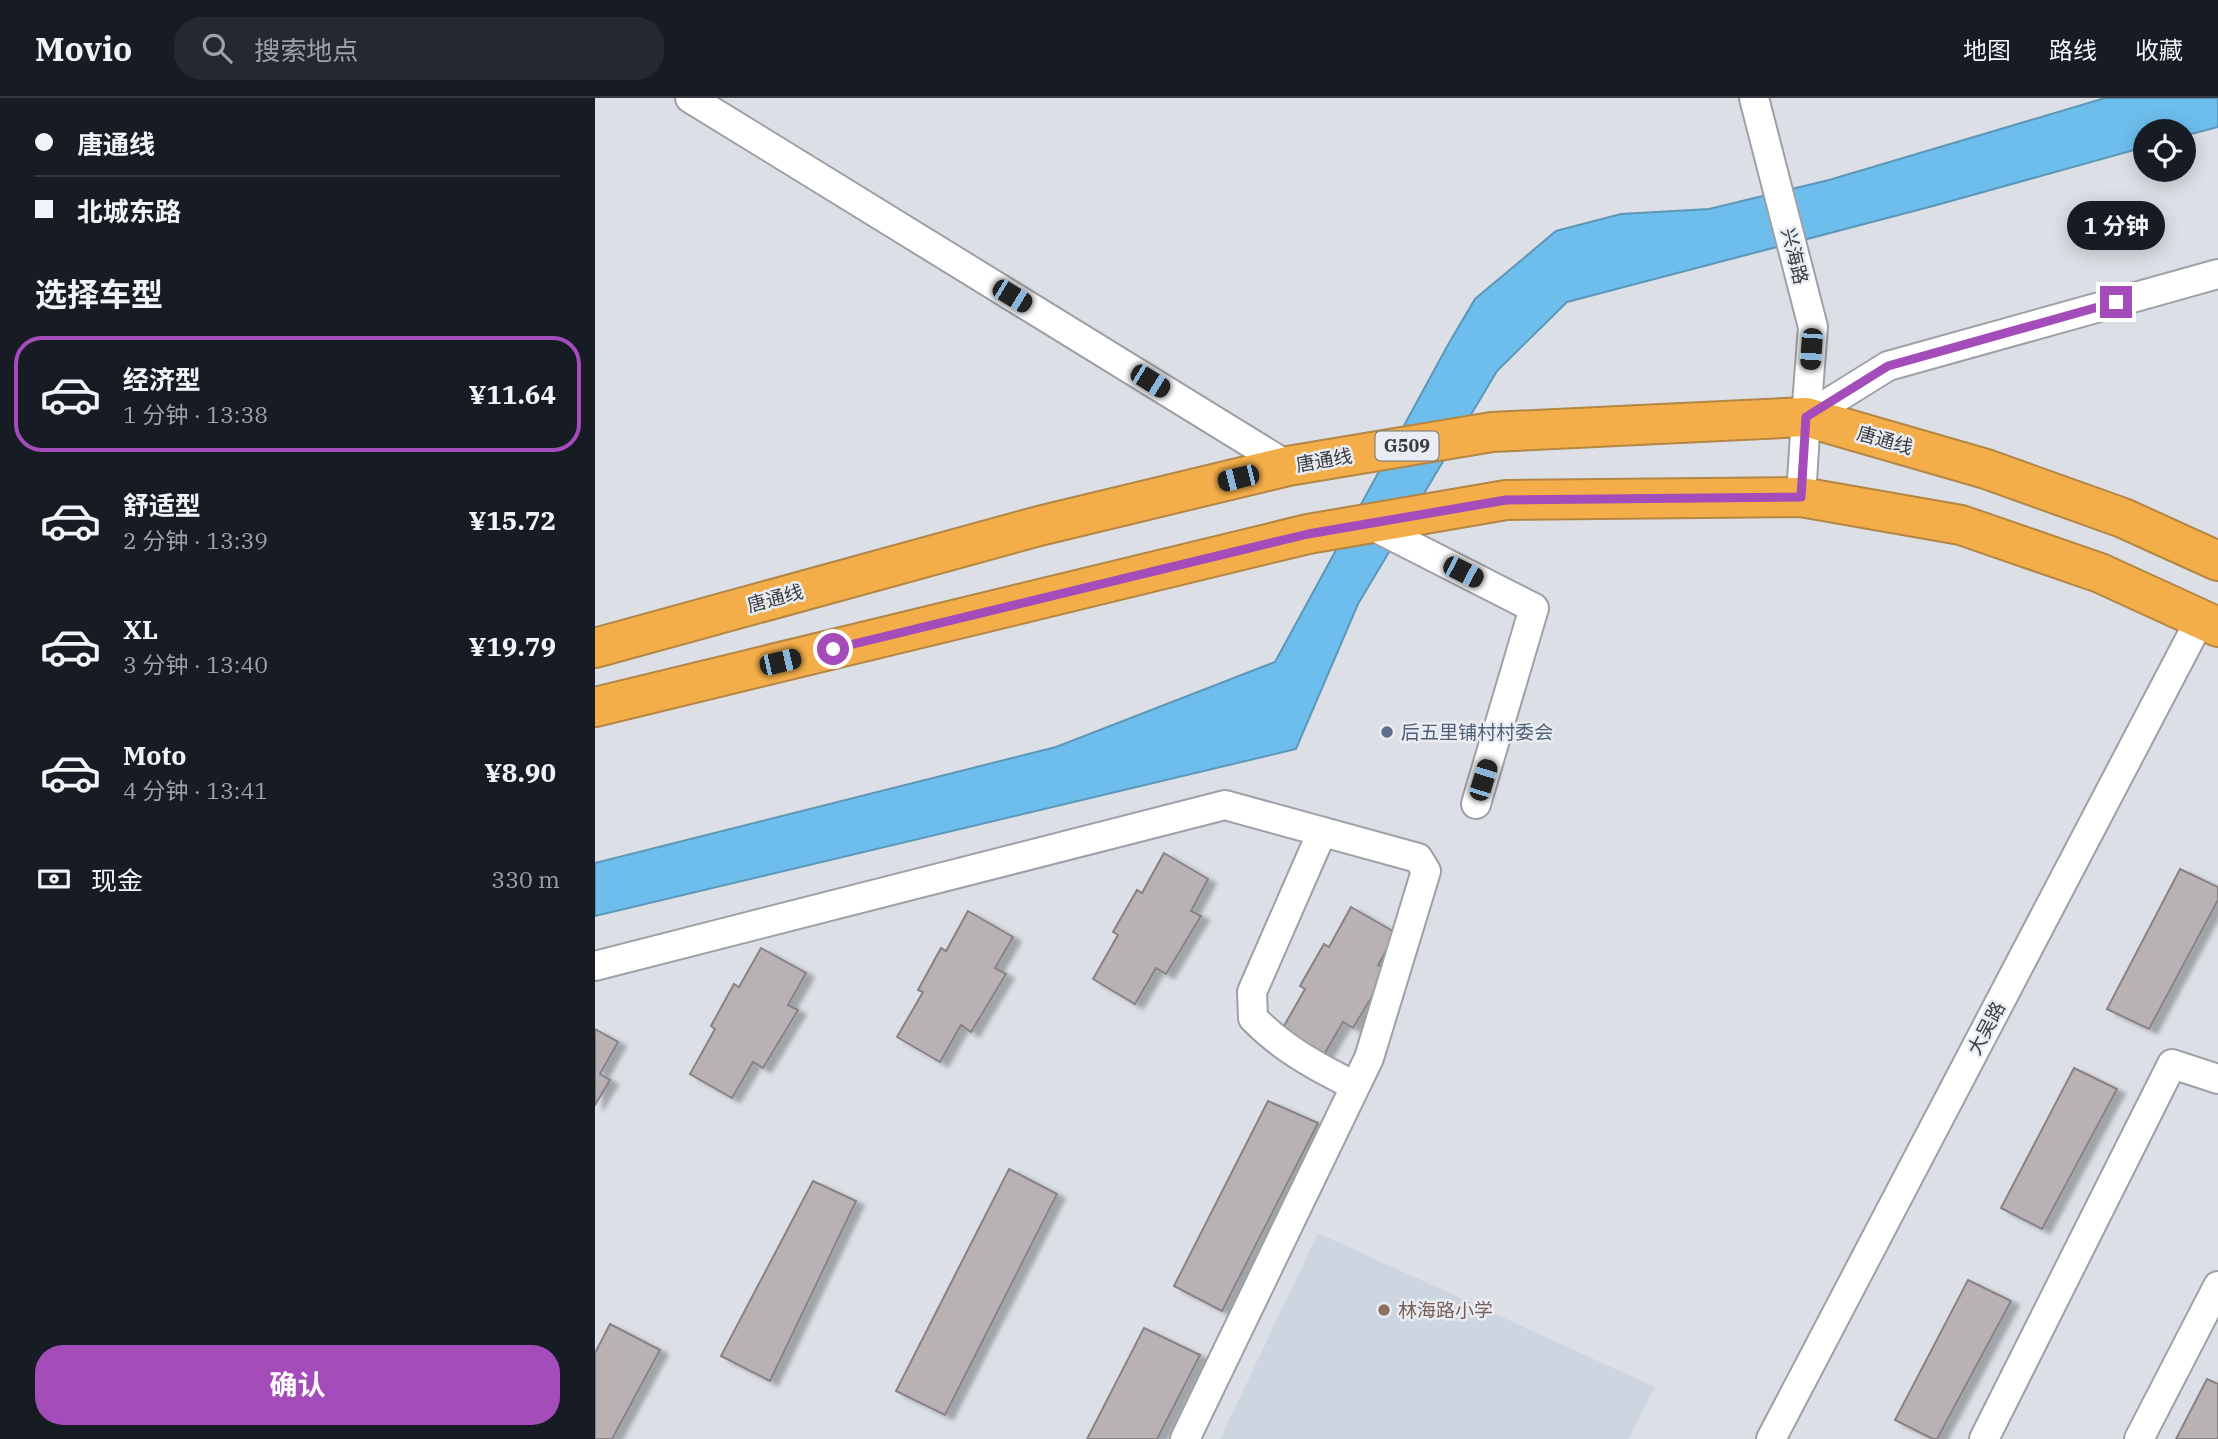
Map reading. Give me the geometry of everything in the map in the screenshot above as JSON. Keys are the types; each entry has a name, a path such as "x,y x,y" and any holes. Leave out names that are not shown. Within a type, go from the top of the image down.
{"highway":[{"name":"唐通线","path":"595,648 1039,526 1288,466 1492,432 1806,417 1998,474 2123,518 2218,561"},
{"path":"595,706 1308,534 1506,500 1801,497 1961,525 2100,573 2209,622"}],"street":[{"path":"690,98 1288,466"},
{"name":"兴海路","path":"1754,98 1813,327 1801,497"},
{"path":"1806,417 1888,366 2218,274"},
{"path":"1369,524 1534,608 1476,804"},
{"name":"大吴路","path":"1771,1439 2209,622"},
{"path":"595,966 1225,805 1418,858 1426,871 1369,1058 1185,1439"},
{"path":"1322,832 1252,992 1253,1018 1271,1038 1301,1058 1355,1086"},
{"path":"1984,1439 2172,1064 2218,1079"},
{"path":"2139,1439 2218,1286"}],"shaded area":[{"name":"林海路小学","path":"1318,1233 1655,1387 1629,1439 1220,1439"}],"water":[{"path":"2105,98 2218,98 2218,127 2196,133 2196,119 2133,119 2133,150 1567,302 1497,371 1358,604 1296,749 595,916 595,863 1056,747 1275,662 1475,299 1556,231 1621,214 1709,209 1829,180"}],"building":[{"path":"1164,853 1208,879 1191,911 1201,916 1166,974 1156,968 1135,1004 1093,979 1118,935 1113,932 1137,890 1142,893"},
{"path":"2180,869 2218,887 2218,900 2149,1029 2107,1009"},
{"path":"1351,907 1396,933 1378,965 1388,970 1353,1028 1343,1022 1322,1058 1280,1033 1305,989 1300,986 1324,944 1329,947"},
{"path":"968,911 1013,937 995,968 1006,974 971,1032 961,1025 940,1062 897,1037 923,992 918,990 941,948 946,951"},
{"path":"761,948 806,973 788,1005 798,1010 763,1068 753,1062 732,1098 690,1074 715,1029 711,1026 734,984 739,987"},
{"path":"595,1029 618,1042 600,1074 610,1080 595,1105"},
{"path":"2074,1068 2117,1089 2042,1229 2001,1208"},
{"path":"1268,1101 1318,1123 1222,1311 1174,1286"},
{"path":"1009,1169 1057,1194 945,1415 896,1391"},
{"path":"813,1181 856,1201 770,1381 721,1356"},
{"path":"1968,1280 2011,1301 1937,1439 1933,1439 1895,1420"},
{"path":"610,1324 660,1350 612,1439 595,1439 595,1353"},
{"path":"1144,1328 1200,1355 1157,1439 1087,1439"},
{"path":"2207,1379 2218,1384 2218,1439 2176,1439"}],"place":[{"name":"后五里铺村村委会","path":"1387,732"},
{"name":"林海路小学","path":"1384,1310"}],"route":[{"path":"833,649 1308,534 1506,500 1801,497 1806,417 1888,366 2116,302"}]}
